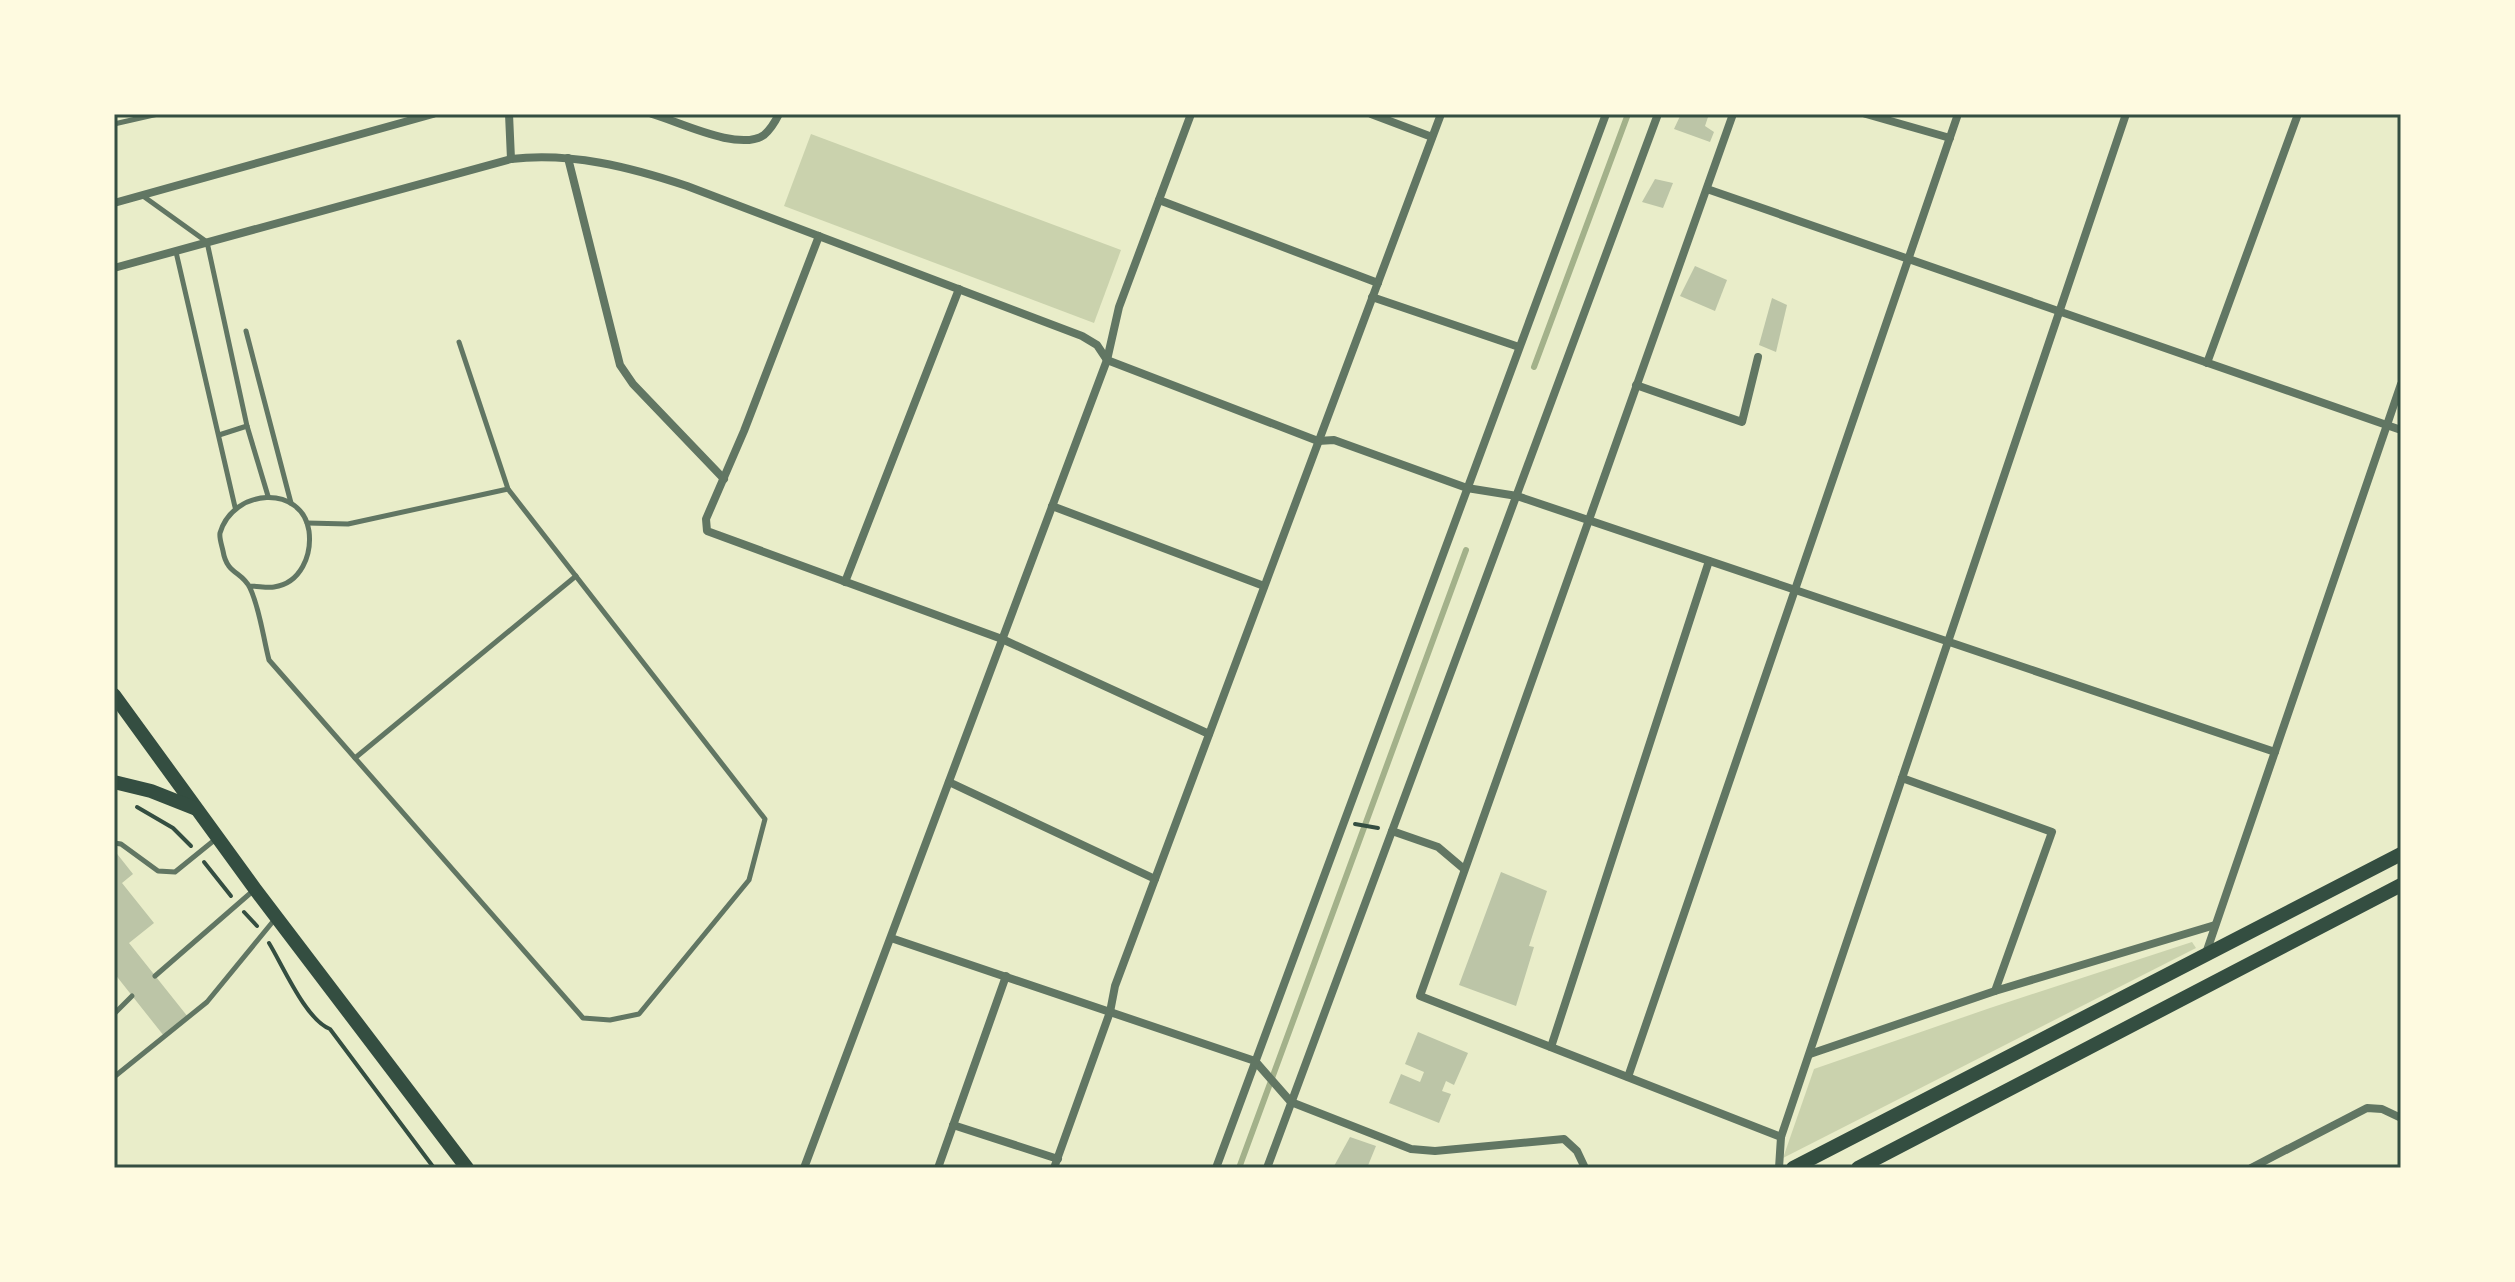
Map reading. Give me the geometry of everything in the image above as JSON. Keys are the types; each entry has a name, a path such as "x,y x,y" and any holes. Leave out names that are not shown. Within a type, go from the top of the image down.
{"main road":[{"path":"114,695 255,889 467,1168"},
{"path":"114,782 151,791 195,808"},
{"path":"1793,1168 2401,854"},
{"path":"1858,1168 2401,885"}],"street":[{"path":"114,203 433,114"},
{"path":"509,114 511,159"},
{"path":"652,114 735,141 762,136 772,128 779,114"},
{"path":"804,1168 1107,360 1119,307 1191,114"},
{"path":"1371,114 1432,137"},
{"path":"953,1125 1056,1163 1110,1012 1115,986 1441,114"},
{"path":"1216,1168 1606,114"},
{"path":"1267,1168 1658,114"},
{"path":"1733,114 1420,996 1781,1137"},
{"path":"1866,114 1950,138"},
{"path":"1628,1077 1958,114"},
{"path":"1779,1168 1781,1137 2126,114"},
{"path":"2207,363 2298,114"},
{"path":"568,158 620,365 633,384 724,479"},
{"path":"114,268 511,159 568,158 655,175 1082,336 1097,345 1107,360 1318,441 1334,440 1467,488 1517,496 2275,752"},
{"path":"1707,189 2401,430"},
{"path":"1159,200 1378,283"},
{"path":"819,236 705,527 711,534 1002,639 1209,734"},
{"path":"845,582 959,289"},
{"path":"1372,297 1519,347"},
{"path":"1636,385 1742,422 1758,357"},
{"path":"2204,956 2401,384"},
{"path":"1052,506 1264,586"},
{"path":"1551,1047 1709,561"},
{"path":"1902,778 2052,832 1995,991"},
{"path":"949,782 1155,879"},
{"path":"1392,831 1438,847 1464,869"},
{"path":"1810,1054 1995,991 2215,925"},
{"path":"891,938 1255,1061 1291,1102 1423,1151 1564,1139 1577,1151 1585,1168"},
{"path":"938,1168 1006,976"},
{"path":"2251,1168 2367,1108 2382,1109 2401,1118"}],"lane":[{"path":"114,124 158,114"},
{"path":"142,195 207,242 247,426 268,496"},
{"path":"176,251 235,507"},
{"path":"246,331 292,504 307,523 311,548 300,573 277,587 250,586 225,566 220,534 235,507 251,498 268,496 292,504"},
{"path":"250,586 269,660 583,1018 610,1020 639,1014 749,880 765,819 508,489 459,342"},
{"path":"219,435 247,426"},
{"path":"307,523 348,524 508,489"},
{"path":"355,758 576,576"},
{"path":"114,843 121,844 158,871 175,872 217,838"},
{"path":"155,976 255,889"},
{"path":"114,1077 207,1002 277,918"},
{"path":"114,1014 132,996"}],"path":[{"path":"136,807 173,828 198,853 263,934 307,1010 321,1025 330,1029 434,1168"},
{"path":"1344,822 1392,831"}],"green space":[{"path":"811,134 1121,250 1094,323 784,206"},
{"path":"2192,942 2196,948 1783,1158 1814,1069"}],"building":[{"path":"1681,114 1709,114 1705,126 1714,132 1710,142 1674,129"},
{"path":"1655,179 1673,183 1663,208 1642,202"},
{"path":"1695,266 1727,280 1715,311 1680,296"},
{"path":"1772,298 1787,305 1776,352 1759,345"},
{"path":"114,850 133,874 122,883 154,923 129,943 188,1017 164,1036 114,973"},
{"path":"1501,872 1547,891 1529,946 1534,947 1516,1006 1459,985"},
{"path":"1418,1032 1468,1053 1454,1085 1446,1081 1442,1091 1451,1094 1439,1123 1389,1103 1401,1074 1420,1082 1424,1072 1405,1064"},
{"path":"1350,1137 1376,1146 1367,1168 1333,1168"}],"waterway":[{"path":"1534,367 1628,114"},
{"path":"1239,1168 1466,550"}]}
